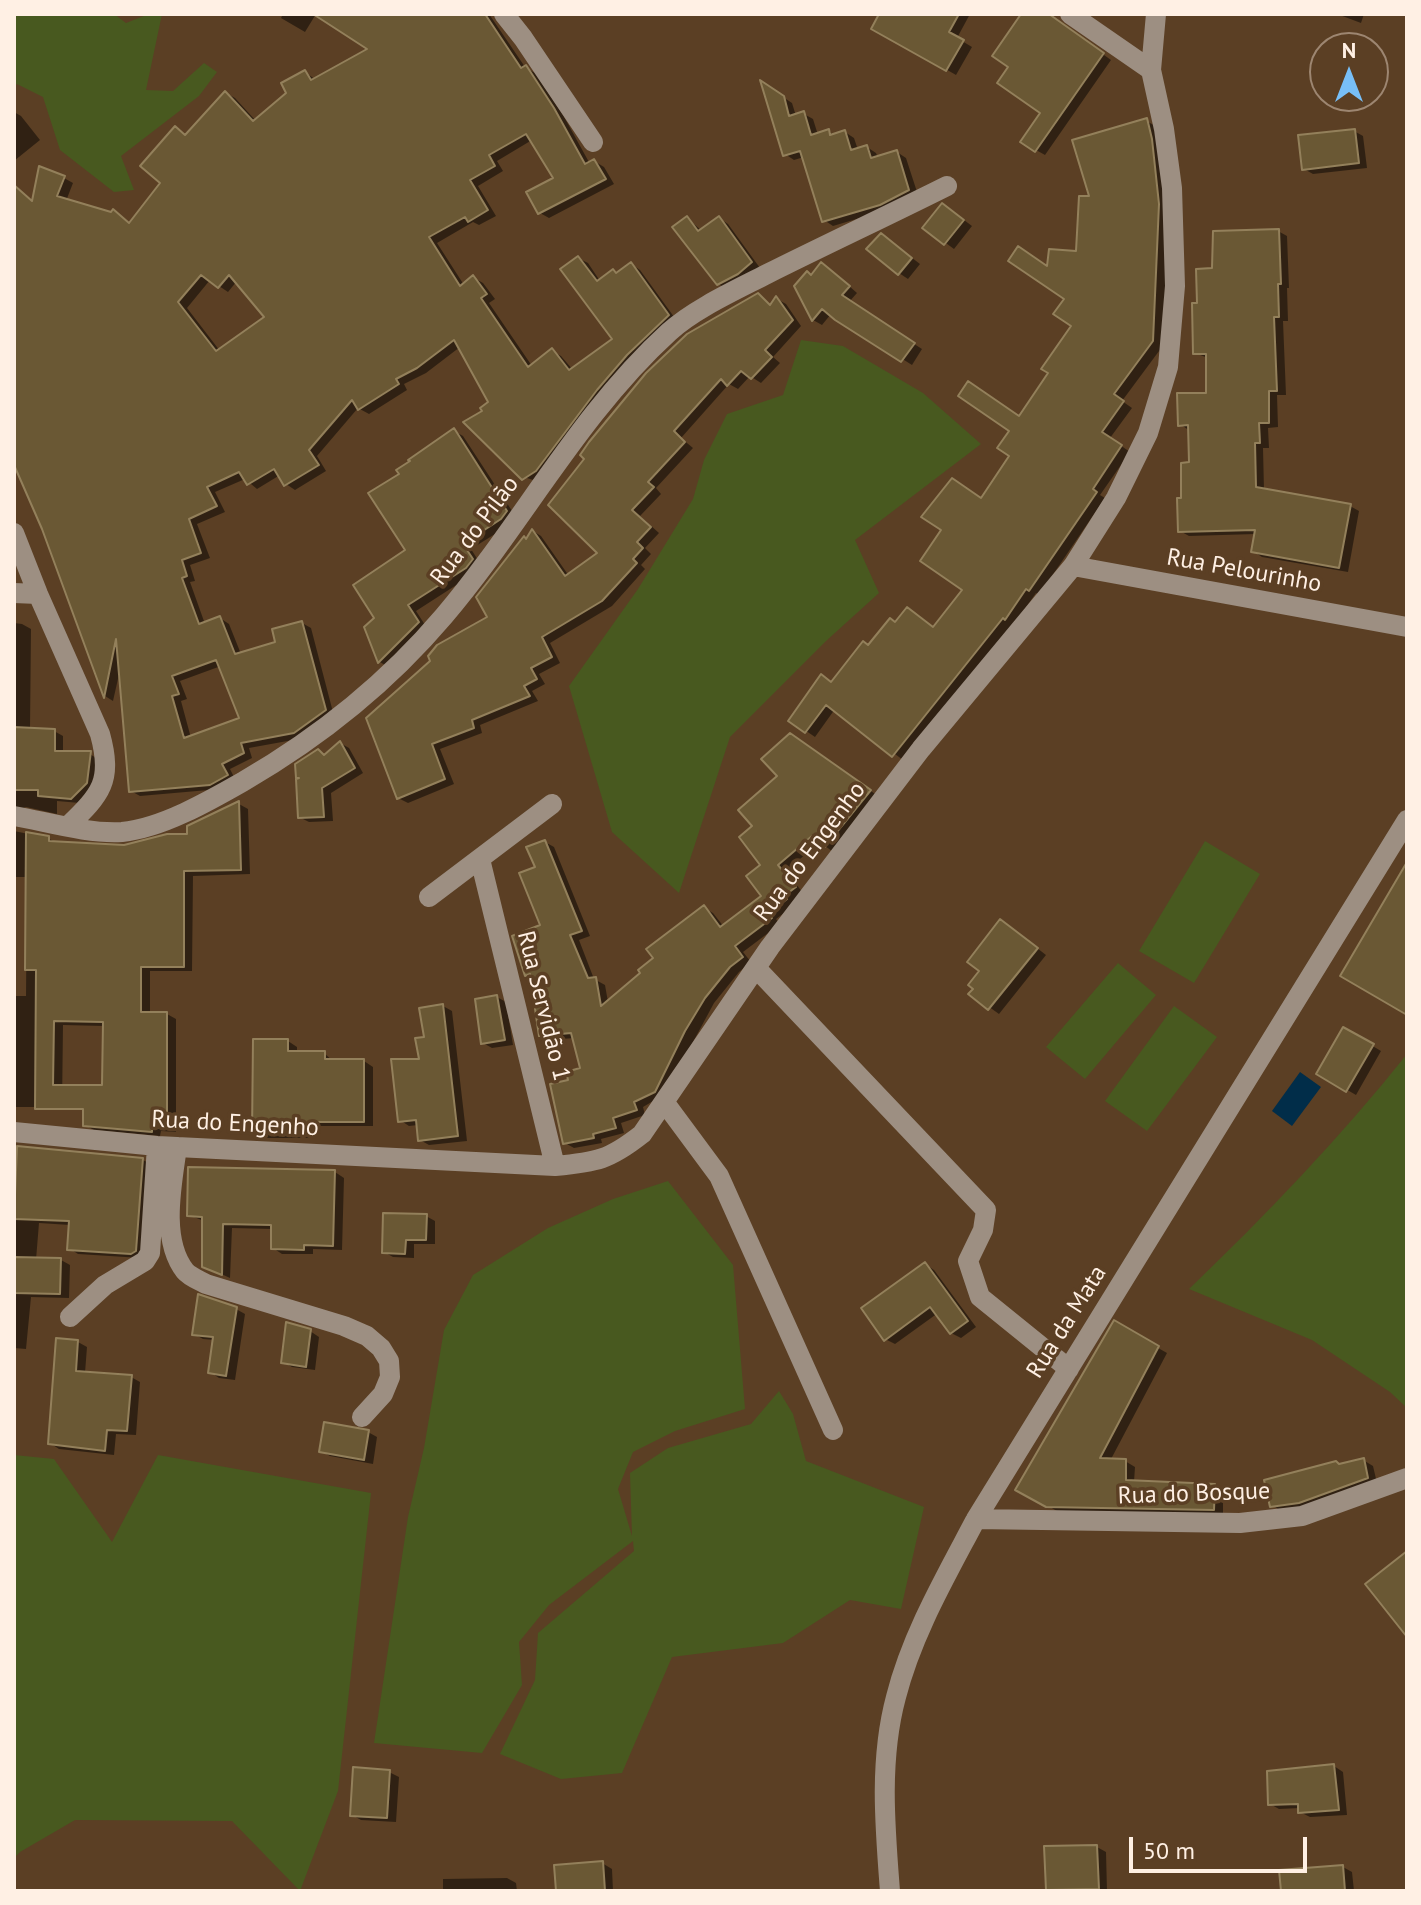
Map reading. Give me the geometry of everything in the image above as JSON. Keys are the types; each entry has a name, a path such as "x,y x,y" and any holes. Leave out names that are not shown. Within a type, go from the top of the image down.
{"street":[{"path":"504,14 593,142"},
{"path":"1070,14 1151,70"},
{"name":"Rua do Engenho","path":"14,1132 167,1147 555,1166 597,1162 619,1152 642,1134 756,968 921,749 1073,566 1116,498 1148,433 1168,367 1175,286 1172,188 1164,129 1151,70 1156,14"},
{"name":"Rua do Pilão","path":"14,816 101,832 124,832 150,826 209,801 260,772 342,714 395,670 445,615 622,378 672,329 733,291 947,186"},
{"path":"14,533 100,734 106,757 106,777 96,799 68,826"},
{"name":"Rua Pelourinho","path":"1073,566 1407,627"},
{"path":"14,593 38,594"},
{"path":"429,897 552,804"},
{"name":"Rua da Mata","path":"890,1891 884,1776 896,1697 923,1623 976,1519 1407,820"},
{"name":"Rua Servidão 1","path":"480,859 555,1166"},
{"path":"756,968 986,1210 983,1230 968,1261 980,1297 1069,1369"},
{"path":"665,1103 719,1176 833,1430"},
{"path":"70,1317 105,1285 145,1261 150,1253 167,1147"},
{"path":"167,1147 172,1234 176,1256 187,1274 206,1284 344,1326 367,1336 381,1348 389,1361 390,1377 383,1394 362,1417"},
{"name":"Rua do Bosque","path":"976,1519 1240,1523 1302,1516 1407,1478"}],"green space":[{"path":"14,14 114,14 126,23 149,14 162,14 146,90 173,91 204,63 217,72 199,96 121,156 134,190 114,192 60,150 43,97 17,84 14,87"},
{"path":"801,340 843,346 923,393 981,444 855,540 879,593 730,737 679,893 612,832 569,686 638,589 693,499 704,460 727,414 783,395"},
{"path":"1205,841 1260,874 1194,983 1139,951"},
{"path":"1118,963 1156,995 1085,1079 1046,1047"},
{"path":"1174,1006 1217,1037 1147,1131 1105,1101"},
{"path":"1407,1054 1407,1408 1390,1392 1312,1340 1189,1289 1302,1175"},
{"path":"668,1181 733,1265 745,1409 675,1431 633,1452 618,1489 632,1536 630,1473 668,1448 751,1424 779,1391 793,1414 806,1461 924,1507 901,1609 850,1600 783,1643 672,1657 622,1773 561,1779 500,1754 535,1680 538,1633 634,1551 633,1541 549,1605 519,1642 522,1685 482,1753 374,1743 408,1517 424,1448 444,1330 473,1275 548,1228 613,1199"},
{"path":"14,1455 54,1459 112,1542 158,1455 371,1493 338,1791 300,1891 232,1821 75,1820 14,1858"}],"water":[{"path":"1300,1072 1321,1087 1292,1126 1272,1111"}],"building":[{"path":"313,14 485,14 521,68 526,65 585,164 594,159 606,179 538,214 526,192 553,178 526,134 489,155 495,166 470,180 488,210 468,222 465,217 429,237 460,286 473,275 487,294 481,298 528,367 552,348 569,370 612,339 560,269 578,256 597,281 613,269 616,273 631,262 669,315 627,355 536,471 522,480 463,422 482,411 480,408 488,402 454,340 417,368 396,379 399,384 358,410 352,400 309,450 319,465 284,486 274,469 247,485 239,472 207,487 217,506 189,519 201,553 182,560 187,576 182,578 199,624 220,616 235,654 275,642 272,629 302,621 326,710 294,733 241,743 244,753 222,764 228,775 210,785 129,792 116,639 104,698 42,529 14,465 14,185 32,201 39,166 65,176 57,196 111,212 113,209 129,223 160,183 140,166 175,126 185,135 225,91 253,121 286,93 281,83 305,70 311,80 367,49","holes":["201,275 218,288 229,275 264,317 216,351 178,302","216,660 239,718 184,738 172,696 179,694 172,676"]},
{"path":"879,14 959,14 949,32 964,40 946,71 871,29"},
{"path":"1021,14 1049,14 1104,53 1035,152 1020,142 1040,113 997,83 1008,67 992,56"},
{"path":"760,80 784,96 789,116 804,111 811,135 829,129 830,135 845,130 851,150 867,145 871,158 897,150 909,190 880,205 822,222 800,151 783,156"},
{"path":"1147,118 1159,204 1153,341 1114,394 1124,401 1102,432 1122,445 1093,489 1097,492 1029,591 1026,589 1005,620 1003,618 892,757 826,705 805,733 788,721 821,674 831,682 863,641 868,645 890,618 895,622 907,607 933,627 962,590 920,561 941,530 921,517 952,478 981,498 1009,456 997,448 1009,431 958,396 968,381 1019,416 1048,373 1041,369 1071,326 1053,314 1064,299 1008,261 1018,246 1047,266 1049,249 1076,251 1079,196 1089,196 1072,140"},
{"path":"1355,129 1359,163 1302,170 1298,135"},
{"path":"942,203 964,220 944,245 922,228"},
{"path":"687,216 698,231 719,216 752,262 717,285 672,227"},
{"path":"1279,229 1281,284 1278,284 1279,317 1274,317 1277,391 1269,391 1269,423 1259,423 1260,443 1255,443 1256,487 1351,504 1339,568 1251,552 1255,530 1178,532 1177,498 1181,498 1181,463 1189,462 1188,425 1178,426 1177,393 1206,393 1206,354 1193,354 1192,303 1197,303 1196,269 1212,268 1213,231"},
{"path":"881,233 912,258 898,275 866,249"},
{"path":"821,262 850,286 842,295 915,343 901,362 822,309 812,321 794,286 807,271 811,275"},
{"path":"758,293 770,305 776,296 793,320 765,350 772,357 751,379 741,371 727,386 721,379 674,431 685,442 648,482 654,487 632,510 651,527 637,542 643,548 633,559 637,563 602,601 542,637 552,657 531,668 537,679 524,686 530,696 472,720 474,728 432,744 445,779 397,799 366,718 430,661 428,656 437,645 487,617 476,597 532,529 565,576 597,553 548,505 584,459 580,455 589,442 646,373 687,334"},
{"path":"454,428 507,511 501,519 463,544 473,559 466,568 408,605 419,622 378,663 364,627 374,618 353,585 405,550 368,493 399,474 396,470"},
{"path":"14,727 55,729 55,751 91,751 87,783 71,799 38,796 38,790 14,790"},
{"path":"790,733 871,790 823,849 812,836 778,865 796,887 784,896 787,899 769,913 772,918 735,946 743,957 730,967 705,998 655,1092 634,1102 637,1110 613,1118 616,1128 593,1134 594,1138 563,1144 550,1084 568,1080 566,1072 580,1068 571,1033 539,1036 530,974 525,976 512,936 540,925 519,873 535,867 526,847 545,840 582,931 570,935 588,978 596,977 601,1006 653,958 646,949 704,905 720,927 761,896 746,876 760,865 739,837 752,826 738,810 777,776 761,759"},
{"path":"340,741 355,768 322,788 324,817 298,818 296,779 299,778 296,778 295,764 318,749 324,755"},
{"path":"239,801 241,870 184,871 184,967 141,967 141,1012 167,1012 167,1128 152,1127 152,1132 83,1126 83,1109 35,1109 36,970 25,970 26,832 49,836 49,841 124,845 167,834 187,834 187,826","holes":["54,1021 103,1022 102,1085 53,1085"]},
{"path":"1407,862 1407,1015 1340,976"},
{"path":"1000,919 1038,948 988,1010 968,994 973,989 968,985 979,971 967,962"},
{"path":"497,995 505,1040 481,1044 475,999"},
{"path":"443,1004 458,1136 418,1141 416,1120 398,1122 391,1059 419,1059 415,1038 424,1037 419,1008"},
{"path":"1343,1027 1374,1044 1346,1092 1316,1074"},
{"path":"253,1039 288,1039 288,1051 325,1051 325,1059 364,1059 364,1122 304,1122 304,1134 252,1134"},
{"path":"17,1146 143,1158 136,1251 131,1254 67,1250 69,1221 14,1219"},
{"path":"188,1167 335,1170 333,1246 304,1245 304,1250 271,1249 271,1225 223,1224 222,1275 202,1267 202,1217 187,1216"},
{"path":"383,1213 427,1214 426,1240 406,1240 405,1254 382,1253"},
{"path":"14,1257 61,1258 60,1294 14,1293"},
{"path":"925,1262 968,1321 950,1334 930,1307 884,1341 861,1308"},
{"path":"198,1294 237,1307 226,1376 208,1373 213,1337 192,1335"},
{"path":"1114,1320 1159,1346 1100,1458 1126,1459 1126,1480 1215,1484 1214,1510 1046,1507 1015,1490"},
{"path":"286,1322 311,1329 306,1367 281,1363"},
{"path":"56,1338 78,1340 76,1371 132,1375 127,1431 107,1430 105,1451 48,1444"},
{"path":"324,1422 369,1430 364,1460 319,1452"},
{"path":"1364,1458 1368,1478 1299,1503 1270,1507 1264,1480 1336,1461 1339,1464"},
{"path":"1407,1551 1407,1637 1365,1584"},
{"path":"1334,1764 1339,1810 1298,1813 1298,1804 1268,1805 1267,1771"},
{"path":"353,1767 390,1770 387,1818 350,1816"},
{"path":"1097,1845 1099,1889 1046,1890 1044,1846"},
{"path":"603,1861 605,1891 556,1891 554,1865"},
{"path":"1343,1865 1345,1891 1281,1891 1279,1870"}]}
